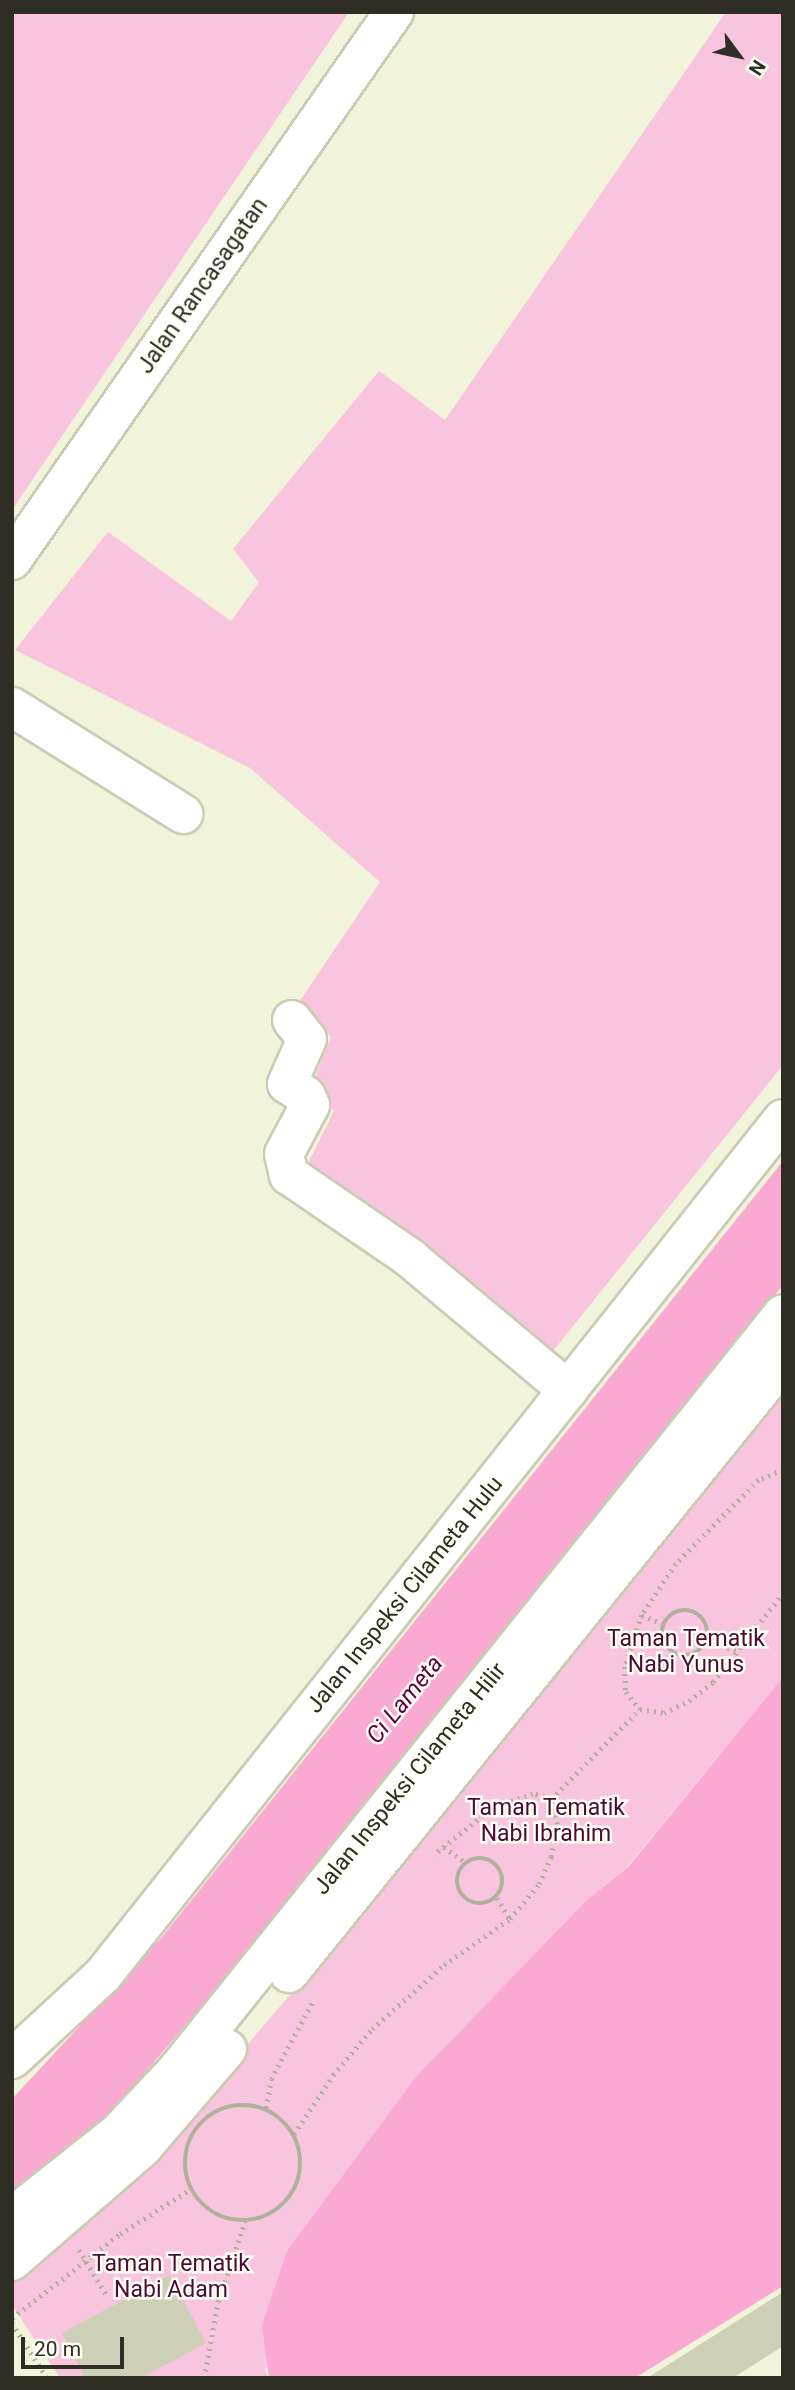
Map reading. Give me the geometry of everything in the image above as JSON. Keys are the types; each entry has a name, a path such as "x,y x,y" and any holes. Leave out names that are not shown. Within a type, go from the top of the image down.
{"street":[{"name":"Jalan Rancasagatan","path":"12,560 394,12"},
{"path":"12,707 183,814"},
{"path":"292,1020 307,1039 287,1084 306,1096 310,1105 284,1154 289,1175 410,1258 568,1390"},
{"name":"Jalan Inspeksi Cilameta Hulu","path":"12,2059 103,1975 783,1119"},
{"name":"Jalan Inspeksi Cilameta Hilir","path":"12,2217 118,2133 178,2068 783,1314"},
{"path":"12,2261 61,2222 179,2110 783,1362"}],"path":[{"path":"783,1470 760,1480 721,1513 676,1564 642,1615 625,1667 626,1692 640,1709 664,1713 689,1701 713,1682 783,1593"},
{"path":"682,1609 698,1612 708,1625 707,1642 691,1656 676,1655 665,1645 663,1624 682,1609"},
{"path":"642,1615 663,1624"},
{"path":"707,1642 737,1650"},
{"path":"551,1799 640,1709"},
{"path":"426,1863 467,1825 505,1802 533,1794 551,1799"},
{"path":"294,2134 333,2075 372,2029 444,1965 510,1919 540,1884 551,1857 557,1824 551,1799"},
{"path":"444,1846 466,1863"},
{"path":"480,1858 495,1863 503,1876 497,1898 484,1905 463,1898 457,1876 466,1863 480,1858"},
{"path":"497,1898 510,1919"},
{"path":"266,2108 271,2079 318,1994"},
{"path":"231,2105 266,2108 294,2134 302,2167 293,2191 277,2210 245,2221 213,2213 191,2189 186,2155 201,2123 231,2105"},
{"path":"12,2318 85,2260 191,2189"},
{"path":"204,2378 218,2302 245,2221"},
{"path":"61,2222 108,2297"},
{"path":"12,2323 47,2378"}],"green space":[{"path":"12,12 349,12 12,510"},
{"path":"726,12 783,12 783,1065 553,1351 307,1165 334,1111 312,1084 331,1037 299,1002 380,882 250,768 15,650 108,532 231,621 259,582 233,549 379,371 445,420"},
{"path":"783,1382 783,1677 628,1866 588,1899 519,1972 265,2370 269,2378 60,2378 12,2305 12,2280 141,2169 294,1990"}],"water":[{"name":"Ci Lameta","path":"783,1161 783,1285 257,1940 101,2125 12,2194 12,2099 162,1937"},
{"path":"783,1677 783,2286 635,2378 269,2378 262,2325 287,2251 416,2077 588,1899 629,1866"}],"building":[{"path":"170,2275 206,2343 141,2378 85,2378 62,2333"},
{"path":"783,2292 783,2346 733,2378 647,2378"}],"park label":[{"name":"Taman Tematik Nabi Yunus","path":"686,1652"},
{"name":"Taman Tematik Nabi Ibrahim","path":"546,1821"},
{"name":"Taman Tematik Nabi Adam","path":"171,2277"}]}
